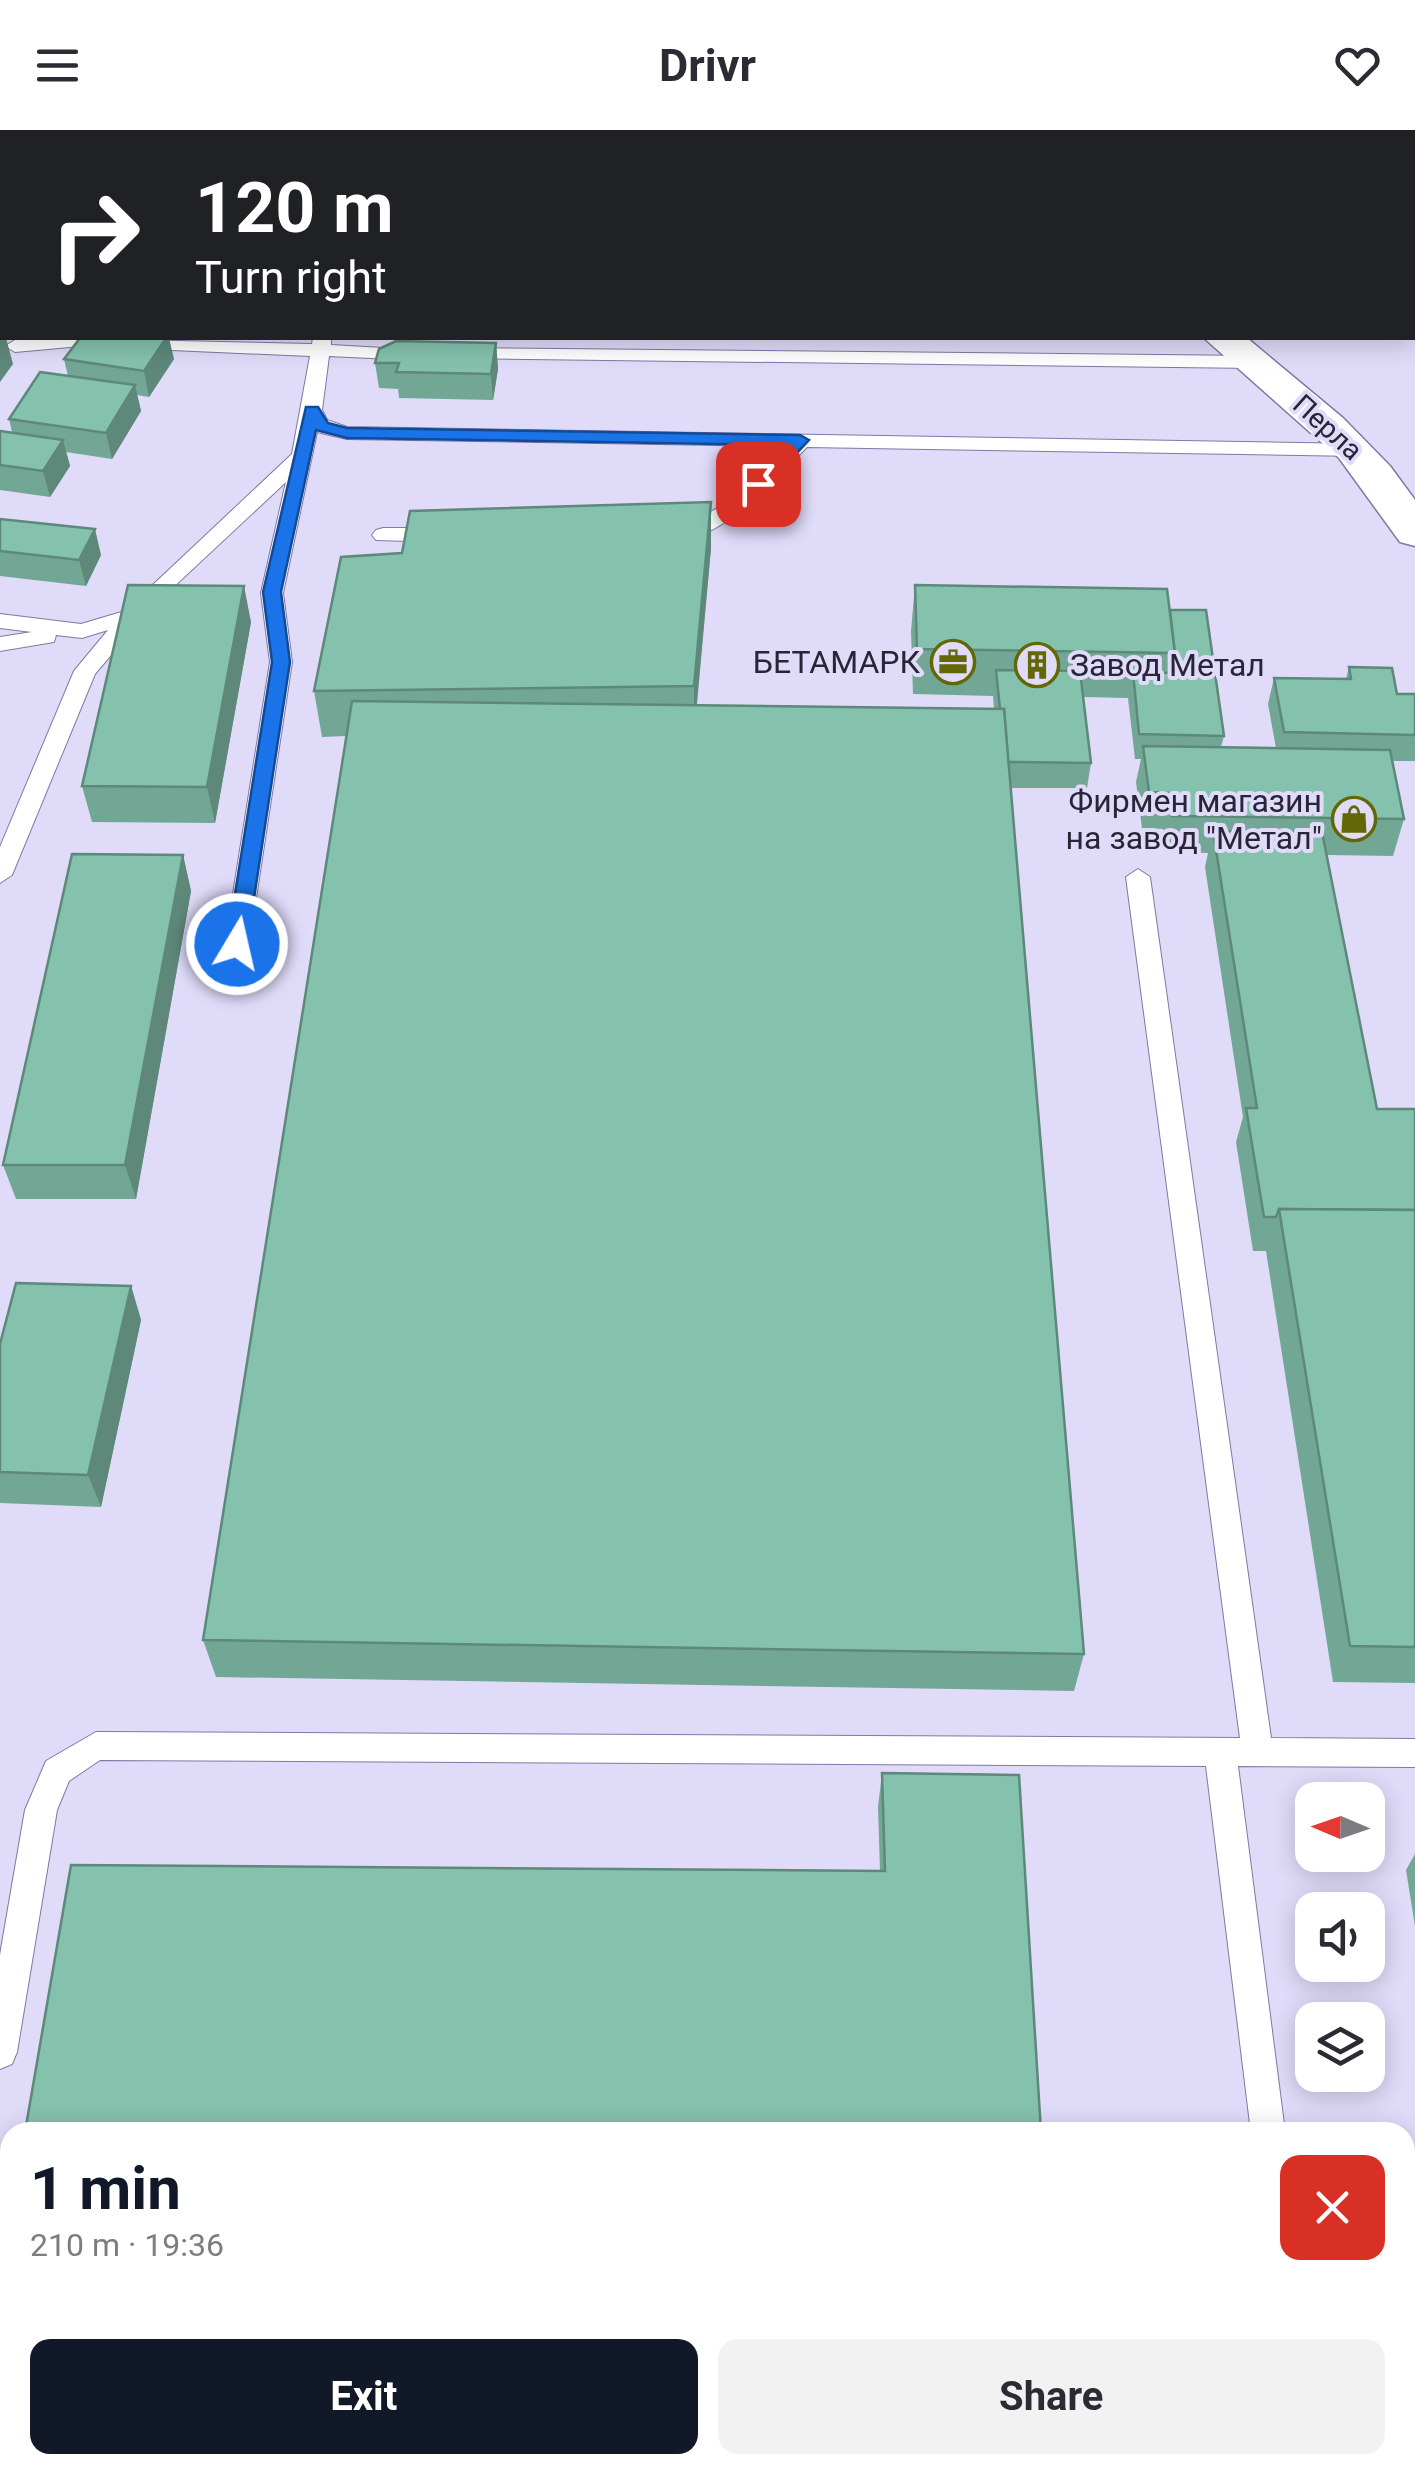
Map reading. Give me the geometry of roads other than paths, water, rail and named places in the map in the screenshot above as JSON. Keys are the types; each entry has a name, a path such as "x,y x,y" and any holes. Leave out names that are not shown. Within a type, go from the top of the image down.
{"street":[{"name":"Перла","path":"1238,350 1357,450 1392,492 1415,533"}],"lane":[{"path":"15,346 81,340 1238,350"},
{"path":"237,944 281,662 272,592 303,456 321,345"},
{"path":"312,410 314,420 322,427 347,433 1357,450"},
{"path":"648,538 667,539 702,530 737,505 800,440"},
{"path":"0,644 118,622 303,456"},
{"path":"383,534 459,536"},
{"path":"0,874 85,670 143,603"},
{"path":"0,621 82,631"},
{"path":"1138,877 1258,1752"},
{"path":"0,2052 41,1810 57,1771 96,1746 1415,1753"},
{"path":"1220,1752 1267,2122"}],"place":[{"name":"БЕТАМАРК","path":"953,662"},
{"name":"Завод Метал","path":"1037,665"},
{"name":"Фирмен магазин на завод \"Метал\"","path":"1354,819"}]}
